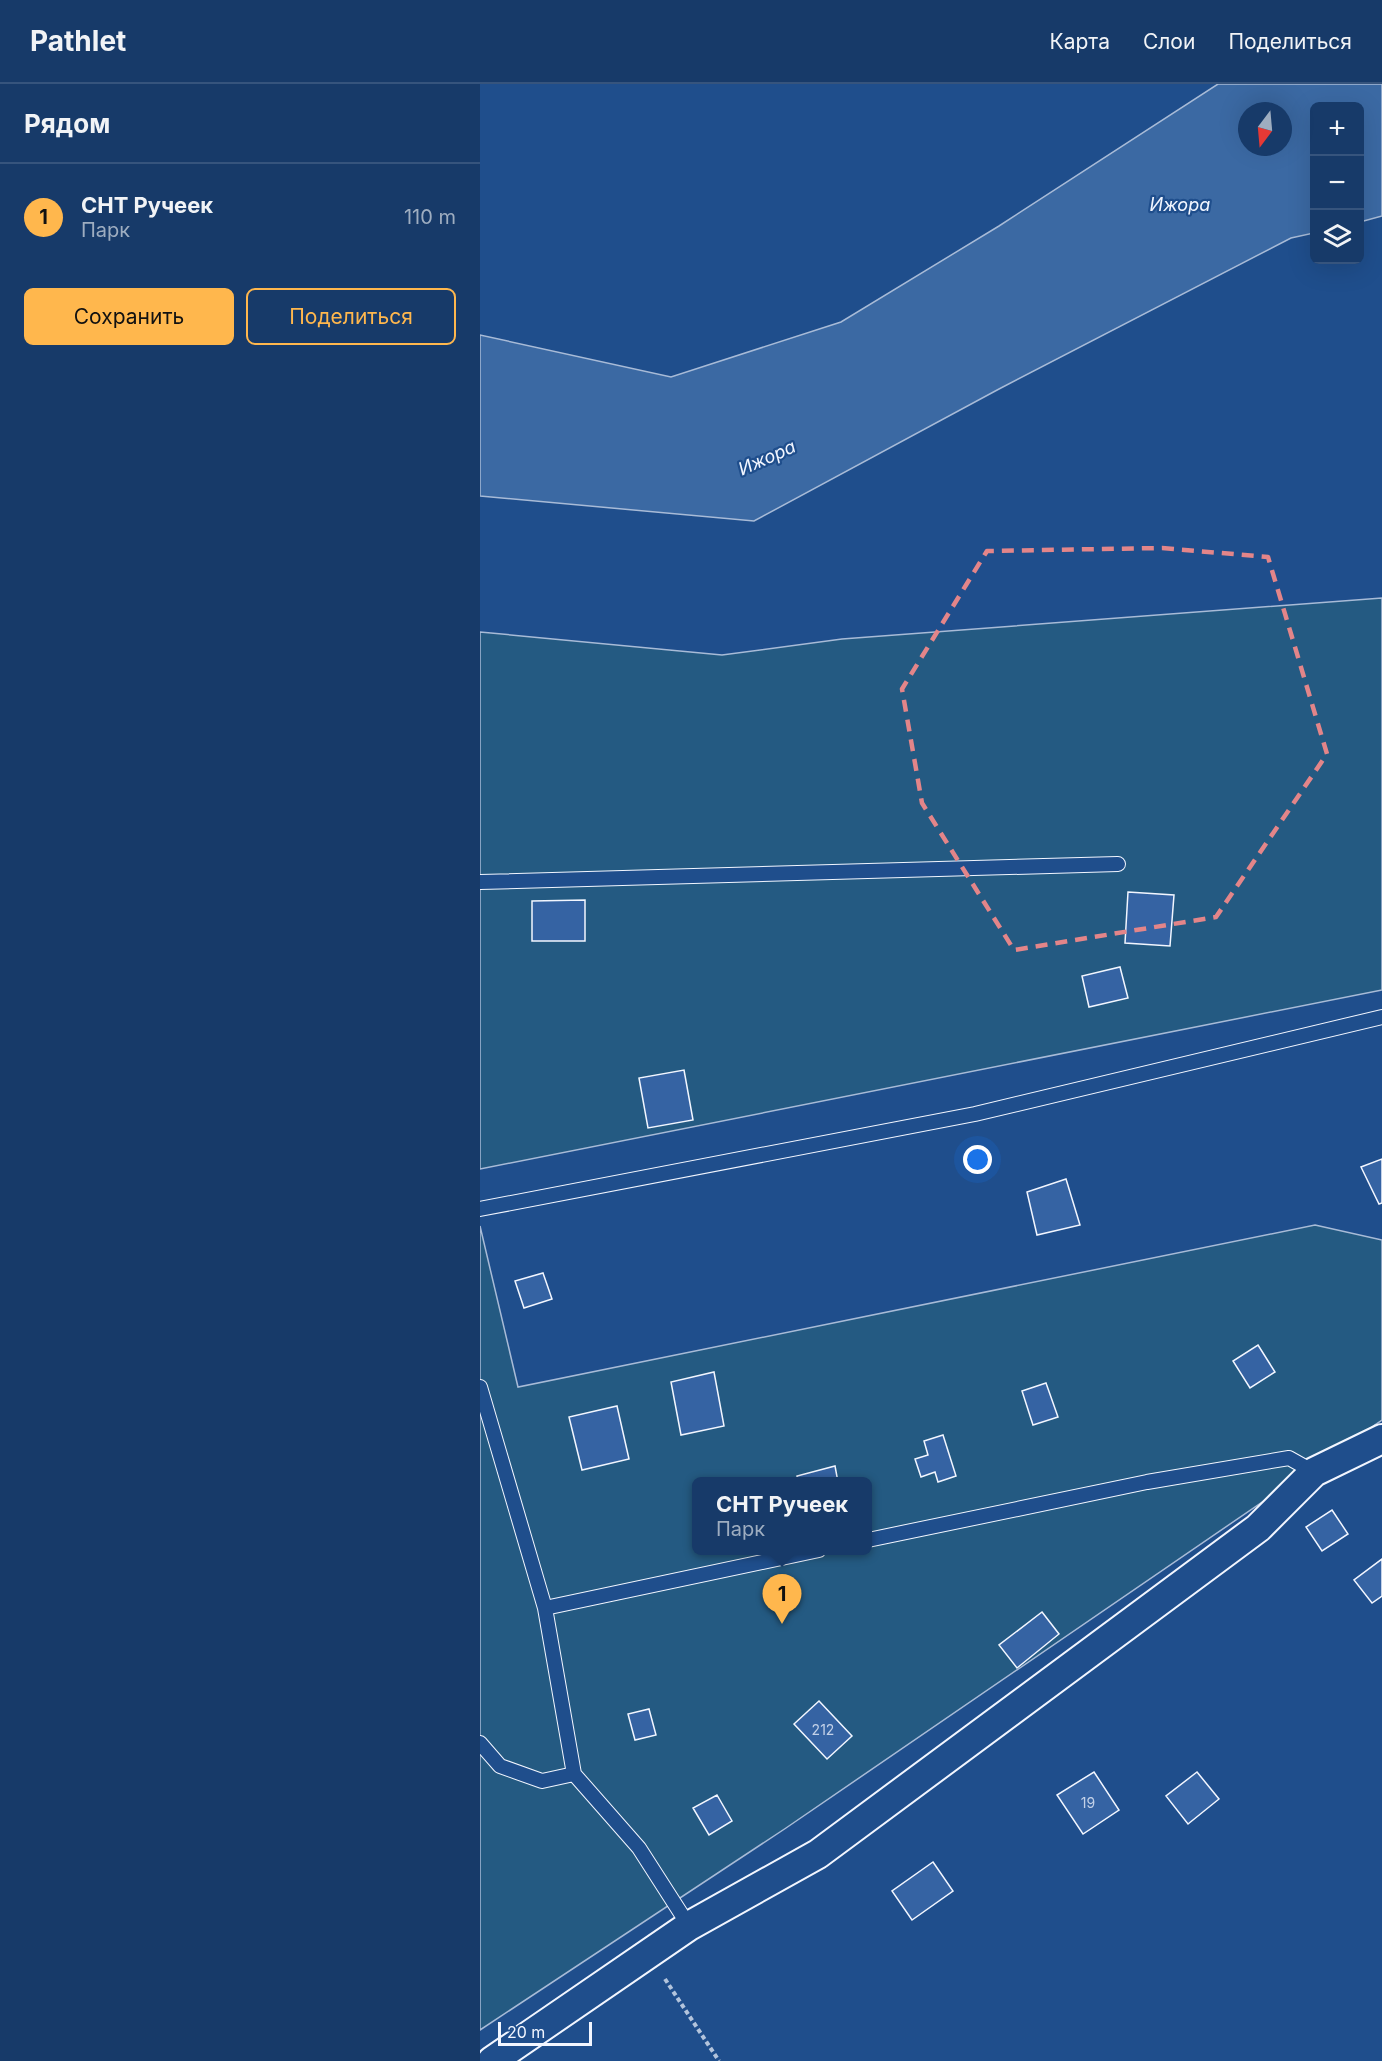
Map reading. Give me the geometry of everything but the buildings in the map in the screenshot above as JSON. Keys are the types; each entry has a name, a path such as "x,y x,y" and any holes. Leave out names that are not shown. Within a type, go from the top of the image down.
{"street":[{"path":"492,2061 689,1926 819,1854 1258,1528 1314,1472 1382,1439"}],"lane":[{"path":"480,882 1118,864"},
{"path":"480,1209 975,1114 1382,1017"},
{"path":"480,1387 545,1608 574,1774 639,1848 689,1926"},
{"path":"872,1539 1147,1482 1289,1458 1314,1472"},
{"path":"545,1608 800,1555"},
{"path":"480,1743 500,1766 542,1781 574,1774"}],"path":[{"path":"648,1953 719,2061"}],"highlighted area":[{"path":"1162,548 1268,557 1327,754 1216,917 1014,950 922,803 902,689 987,551"}],"shaded area":[{"path":"1382,598 1382,990 480,1169 480,632 722,655 842,639"},
{"path":"1315,1225 1382,1240 1382,1420 786,1828 480,2030 480,1226 518,1387"}],"water":[{"name":"Ижора","path":"1218,84 1382,84 1382,216 1364,221 1364,102 1310,102 1310,234 1291,238 999,389 754,521 480,496 480,335 671,377 841,322 999,226"}],"place":[{"name":"СНТ Ручеек","path":"782,1624"}]}
